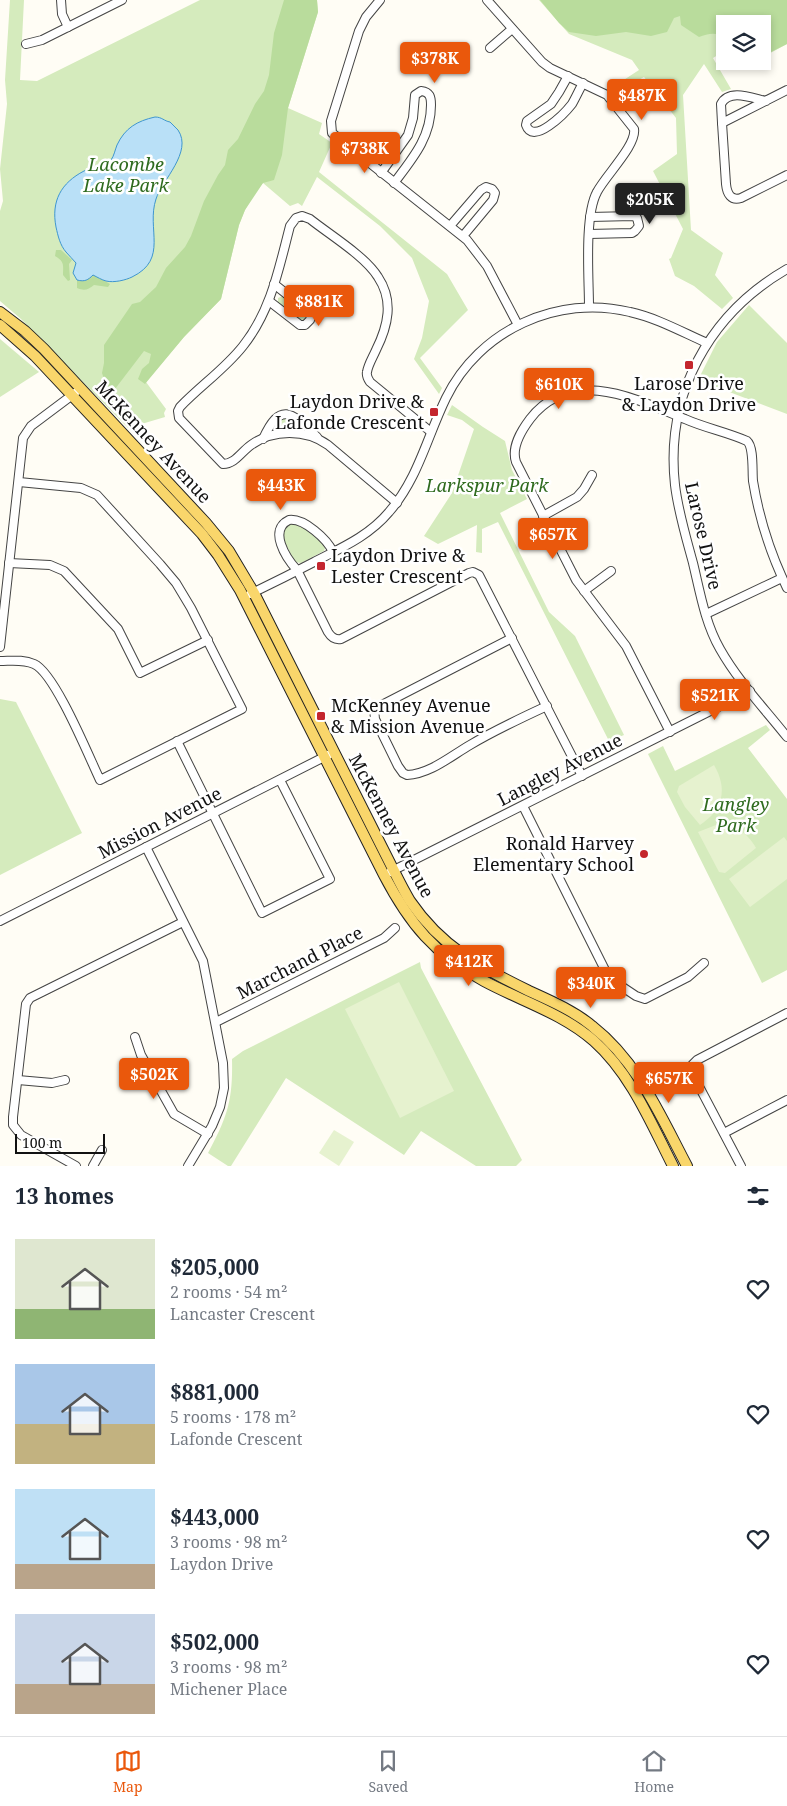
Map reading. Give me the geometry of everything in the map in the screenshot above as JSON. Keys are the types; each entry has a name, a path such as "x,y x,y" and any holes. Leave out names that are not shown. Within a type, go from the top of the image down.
{"main road":[{"name":"McKenney Avenue","path":"0,312 25,331 80,388 206,523 229,551 254,593 384,875 398,903 410,921 434,946 457,965 484,981 564,1020 604,1050 628,1080 673,1166"},
{"name":"McKenney Avenue","path":"0,325 35,356 202,534 218,555 244,598 409,899 420,915 444,940 461,954 489,971 581,1017 610,1042 628,1061 642,1080 687,1166"}],"street":[{"path":"61,0 62,14 68,27"},
{"path":"26,44 39,42 122,0"},
{"path":"380,0 368,13 359,31 330,128 334,136 463,236 487,266 518,325"},
{"path":"487,0 542,62 607,95 631,124 634,134 631,143 596,193 590,217 589,307"},
{"path":"490,48 512,29"},
{"path":"568,76 551,104 528,121 526,124 530,131 542,130 562,115 572,104 583,83"},
{"path":"722,123 787,90"},
{"path":"381,173 401,147 408,134 413,118 415,95 421,91 427,92 431,98 431,110 425,136 415,155 394,183"},
{"path":"766,101 735,95 727,97 721,104 727,193 731,198 744,197 787,175"},
{"path":"450,226 481,190 486,187 492,189 494,193 493,200 463,236"},
{"path":"590,217 633,216 637,218 639,226 632,233 590,234"},
{"path":"320,440 307,435 281,434 250,445 233,461 223,464 182,423 178,414 182,405 242,347 258,324 269,301 290,226 294,219 298,217 310,219 369,266 383,286 387,297 388,310 385,332 368,369 368,378 370,382 431,432"},
{"name":"Larose Drive","path":"787,269 764,284 742,302 728,316 707,343 690,377 678,416 674,448 675,490 706,614 720,649 750,691 787,737"},
{"path":"269,301 300,325 305,325 310,320 309,312 274,284"},
{"path":"244,598 356,540 371,530 397,503 415,474 449,392 463,371 489,344 518,325 556,311 589,307 614,309 637,314 707,343"},
{"path":"0,647 23,438 25,433 35,423 80,388"},
{"path":"670,732 626,646 575,578 516,462 514,453 521,433 528,421 541,408 565,394 584,390 596,390 619,395 744,440 750,444 754,488 769,542 787,588"},
{"path":"263,439 268,427 281,415 286,413 295,416 320,440 397,503"},
{"path":"543,516 577,498 592,475"},
{"path":"0,661 23,661 35,664 43,671 67,712 100,780 242,709 191,608 172,578 97,495 81,488 19,482"},
{"path":"333,552 328,543 303,522 295,519 286,521 279,528 278,537 328,632 334,638 342,638 473,572 479,575 582,776"},
{"path":"9,563 53,566 64,571 118,629 140,673 208,640"},
{"path":"584,591 611,572"},
{"path":"706,614 782,578"},
{"path":"512,638 374,709 374,719 402,773 408,775 432,767 546,706"},
{"name":"Langley Avenue","path":"384,875 750,691"},
{"path":"178,741 262,913 330,879 280,780"},
{"name":"Mission Avenue","path":"0,921 329,754"},
{"path":"523,806 606,972 612,980 636,996 645,999 688,977 704,963"},
{"path":"146,847 203,962 223,1063 224,1088 220,1107 208,1134 188,1166"},
{"path":"76,1166 21,1135 13,1125 23,1017 26,1004 30,998 183,922"},
{"name":"Marchand Place","path":"216,1022 384,938 395,928"},
{"path":"741,1166 691,1068 693,1063 787,1013"},
{"path":"135,1036 142,1055 174,1114 208,1134"},
{"path":"18,1080 52,1083 65,1080"},
{"path":"724,1133 787,1100"},
{"path":"92,1166 102,1150"}],"green space":[{"name":"Lacombe Lake Park","path":"10,0 24,0 20,80 37,81 200,0 317,0 318,12 288,108 322,123 319,134 332,143 319,172 447,274 468,310 420,358 442,388 439,394 414,359 422,338 429,301 412,258 380,226 317,177 302,206 298,203 290,206 263,183 254,194 239,225 221,299 184,337 146,382 166,409 165,417 128,428 21,319 0,301 0,211 3,201 0,169 7,104 5,80"},
{"name":"Lacombe Lake Park","path":"284,0 317,0 318,12 288,108 282,155 274,180 263,183 245,210 239,225 221,299 184,337 145,384 138,379 142,369 149,363 151,354 144,351 115,389 111,391 106,385 102,373 104,345 132,304 140,302 156,287 166,268 185,247 191,236 204,201 225,165 228,150 238,139 255,104 264,91 269,75 274,33"},
{"path":"539,0 787,0 787,44 771,53 771,15 716,15 716,56 713,58 716,63 716,70 720,70 731,89 722,92 704,64 683,95 691,230 723,253 715,275 733,298 722,309 694,286 675,276 669,259 683,229 653,171 677,154 676,118 644,77 614,94 610,89 639,70 632,60 569,34"},
{"path":"540,0 787,0 787,44 771,52 771,15 716,15 716,34 699,37 681,25 680,16 674,18 667,32 651,36 626,32 596,36 569,32"},
{"path":"56,250 61,250 72,260 69,264 70,280 68,281 63,275 62,262 55,256"},
{"path":"93,274 110,284 108,287 94,285 86,290 77,288 77,280 82,281"},
{"path":"283,296 306,314 305,321 300,321 278,304 278,298"},
{"path":"749,305 787,343 787,414 698,380 717,342"},
{"path":"0,339 39,372 0,397"},
{"name":"Larkspur Park","path":"452,405 505,441 512,470 527,499 500,513 549,612 575,636 624,735 609,741 498,522 482,529 482,553 476,552 477,525 438,544 424,536 452,493 474,429 462,420 447,415"},
{"path":"290,417 303,429 273,429 277,422"},
{"path":"290,522 299,523 323,543 324,551 301,563 295,562 282,537 282,528"},
{"path":"0,699 16,702 82,833 0,875"},
{"name":"Langley Park","path":"766,725 770,730 748,748 787,799 787,970 762,983 648,754 663,746 675,771"},
{"path":"714,765 721,782 721,798 714,813 700,825 685,807 677,792 679,786"},
{"path":"716,825 729,826 740,830 756,848 725,873 719,872 698,832"},
{"path":"784,837 787,841 787,879 750,907 729,879"},
{"path":"420,962 421,968 522,1160 516,1166 476,1166 421,1131 404,1155 286,1078 231,1166 208,1153 228,1108 232,1059 243,1051"},
{"path":"399,982 454,1091 400,1118 345,1009"},
{"path":"334,1130 354,1142 339,1166 319,1153"}],"water":[{"path":"155,117 170,122 178,130 182,139 182,147 175,166 156,199 153,221 154,242 150,261 143,270 123,280 106,281 93,275 86,280 77,280 73,273 76,263 62,246 58,237 55,209 59,194 69,181 87,169 108,163 113,157 120,139 132,126"}],"place":[{"name":"Larose Drive & Laydon Drive","path":"689,365"},
{"name":"Laydon Drive & Lafonde Crescent","path":"434,412"},
{"name":"Laydon Drive & Lester Crescent","path":"321,566"},
{"name":"McKenney Avenue & Mission Avenue","path":"321,716"},
{"name":"Ronald Harvey Elementary School","path":"644,854"}]}
